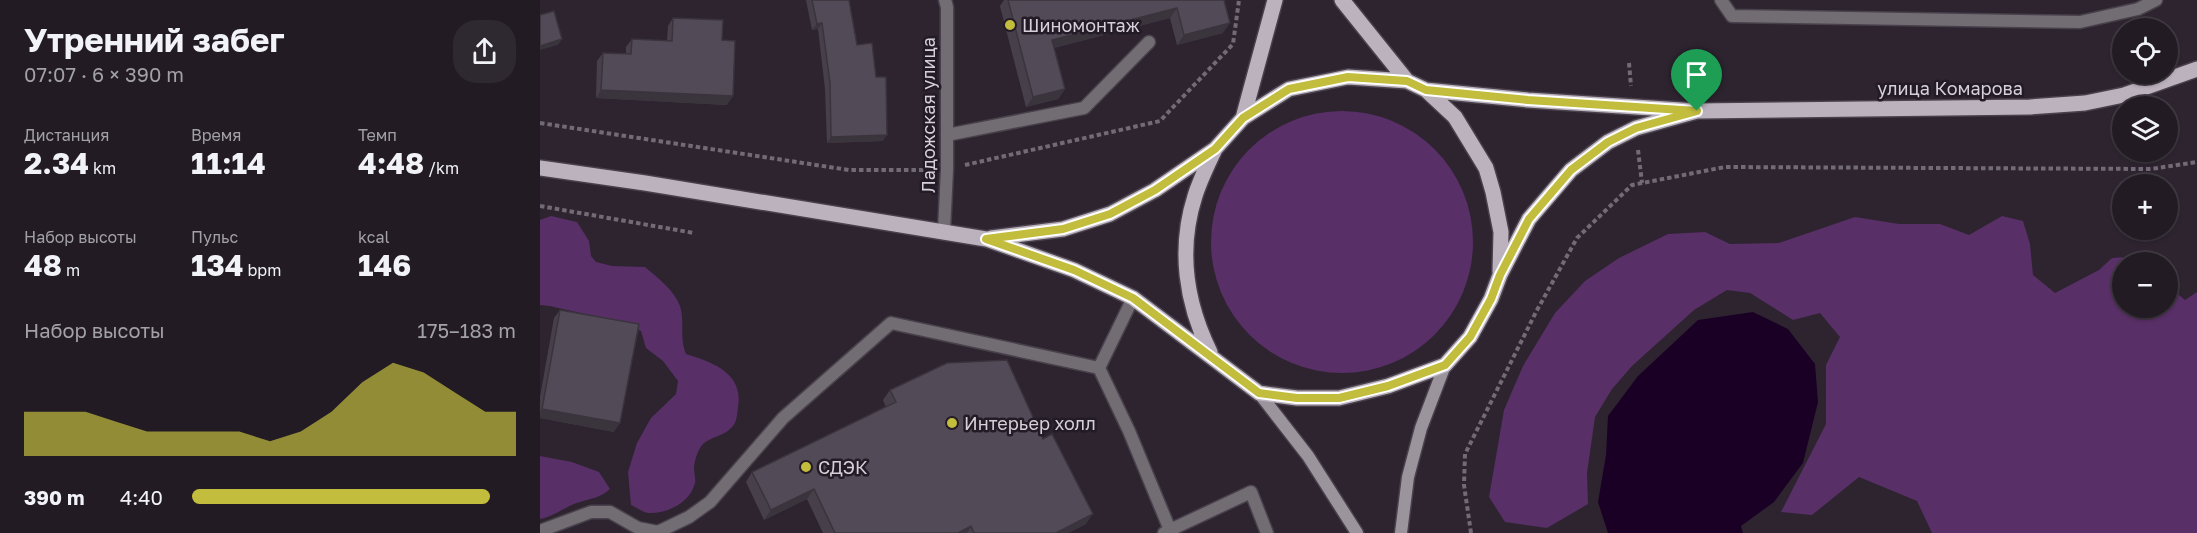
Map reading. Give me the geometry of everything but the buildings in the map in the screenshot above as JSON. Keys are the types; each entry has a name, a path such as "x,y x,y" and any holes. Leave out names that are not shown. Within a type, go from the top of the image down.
{"main road":[{"path":"1243,118 1275,0"},
{"path":"1342,0 1407,81"},
{"name":"улица Комарова","path":"1697,111 1998,108 2085,103 2124,95 2197,69"},
{"path":"986,239 1063,229 1110,214 1155,190 1215,149 1243,118 1289,89 1348,77 1407,81 1426,90 1455,117 1486,168 1501,232 1500,275"},
{"path":"1426,90 1528,100 1697,111"},
{"path":"1401,533 1408,477 1422,428 1445,365 1470,337 1529,219 1571,170 1608,142 1636,128 1697,111"},
{"path":"1212,356 1199,329 1187,285 1185,238 1195,195 1215,149"},
{"path":"540,168 986,239 1074,270 1133,298 1259,393 1308,456 1357,533"},
{"path":"1259,393 1297,398 1339,398 1388,386 1445,365"}],"street":[{"name":"Ладожская улица","path":"944,231 947,170 947,7 945,0"},
{"path":"1721,0 1732,16 2080,22 2138,9 2156,0"},
{"path":"947,135 1084,108 1149,42"},
{"path":"1099,368 1133,298"},
{"path":"540,531 591,512 610,512 638,528 658,532 688,517 710,502 783,418 891,323 1099,368"},
{"path":"1099,368 1129,431 1167,531 1251,492 1267,533"}],"path":[{"path":"540,123 849,170 947,170 1160,121 1233,44 1239,0"},
{"path":"1471,533 1464,485 1465,454 1536,312 1577,238 1632,185 1725,167 2151,169 2197,162"},
{"path":"540,206 694,233"}],"shaded area":[{"path":"1329,111 1355,111 1380,116 1404,126 1435,149 1458,180 1468,204 1473,242 1468,280 1458,304 1435,335 1404,358 1380,368 1355,373 1329,373 1304,368 1280,358 1249,335 1226,304 1216,280 1211,255 1211,229 1216,204 1226,180 1249,149 1280,126 1304,116"},
{"path":"551,216 577,222 589,241 591,256 596,262 612,266 645,267 660,280 674,295 680,306 686,354 715,365 731,377 736,386 739,395 734,424 725,433 701,446 695,462 695,481 692,490 683,502 663,512 648,513 631,505 628,472 637,443 651,418 676,394 678,381 663,361 646,348 641,331 623,323 540,305 540,220"},
{"path":"2002,216 2023,221 2030,244 2033,275 2055,293 2099,270 2112,258 2112,318 2178,318 2178,294 2185,300 2197,292 2197,533 1932,533 1917,501 1859,477 1812,515 1781,512 1826,424 1826,365 1840,337 1820,313 1793,320 1750,293 1727,290 1694,310 1632,366 1612,389 1595,417 1587,473 1588,504 1547,528 1505,522 1489,497 1504,410 1523,366 1555,313 1585,281 1619,258 1668,234 1705,232 1730,244 1779,243 1855,217 1899,224 1940,224 1969,235"},
{"path":"1753,312 1788,329 1815,364 1818,402 1803,463 1774,502 1741,526 1743,533 1608,533 1598,502 1606,455 1608,416 1638,376 1698,320"},
{"path":"540,456 572,462 599,472 610,489 599,496 540,519"}],"place":[{"name":"Шиномонтаж","path":"1010,25"},
{"name":"Интерьер холл","path":"952,423"},
{"name":"СДЭК","path":"806,467"}],"route":[{"path":"1348,77 1407,81 1426,90 1528,100 1697,111 1636,128 1608,142 1571,170 1529,219 1470,337 1445,365 1388,386 1339,398 1297,398 1259,393 1133,298 1074,270 986,239 1063,229 1110,214 1155,190 1215,149 1243,118 1289,89 1348,77"}]}
